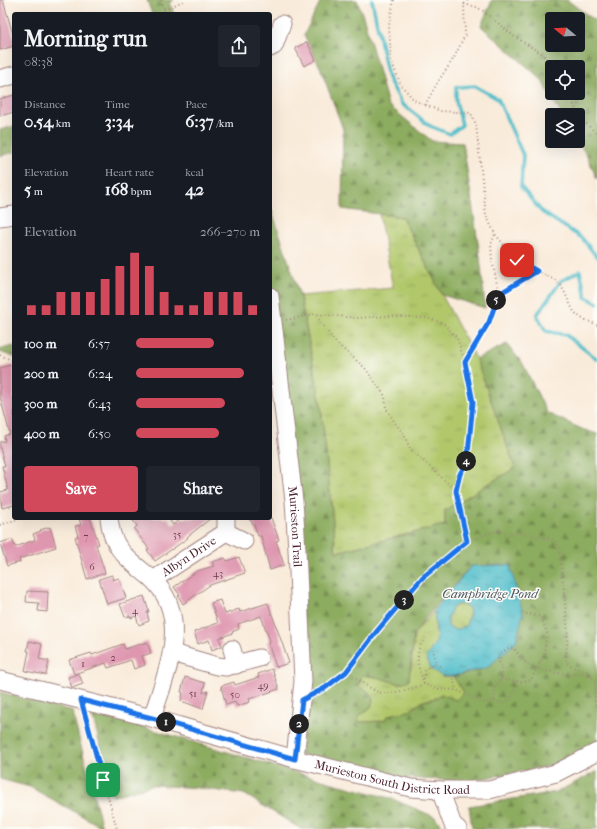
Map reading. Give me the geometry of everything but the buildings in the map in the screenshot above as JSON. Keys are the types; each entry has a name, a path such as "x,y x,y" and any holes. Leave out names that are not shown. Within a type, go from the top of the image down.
{"street":[{"path":"272,47 274,46 282,24"},
{"path":"0,79 12,76"},
{"path":"0,217 12,215"},
{"name":"Murieston Trail","path":"272,309 294,501 303,681 295,759"},
{"name":"Albyn Drive","path":"109,520 114,539 126,557 153,580 166,597 172,612 175,633 172,653 152,718"},
{"name":"Albyn Drive","path":"153,580 226,525 244,541"},
{"path":"232,649 236,665"},
{"path":"172,653 217,666 226,667 259,658"},
{"name":"Murieston South District Road","path":"0,680 152,718 295,759 411,788 440,790 489,790 556,773 597,752"},
{"path":"440,790 453,825 458,829"}],"path":[{"path":"161,0 164,10 185,0"},
{"path":"394,0 389,25 391,60 402,85 414,100 441,111 471,113 476,124 486,215 495,234 517,260 546,275 561,285 574,312 581,318 597,325"},
{"path":"425,105 439,80 454,58 465,35 464,4 468,0"},
{"path":"464,4 476,6 482,10 515,37 540,53 547,60"},
{"path":"585,123 597,134"},
{"path":"465,362 489,322 499,294 492,260 491,245 495,234"},
{"path":"499,294 537,271"},
{"path":"315,314 334,341 365,368 385,396 386,408 404,434 410,449 456,491"},
{"path":"274,322 315,314 356,318 390,316 426,318 443,323 457,338 465,362 473,402 468,454 465,465 460,474 456,491 467,541"},
{"path":"0,355 12,360"},
{"path":"0,525 16,520"},
{"path":"302,700 325,688 346,672 377,631 422,578 467,541 496,530 509,534 524,533 548,538 558,544 560,550 568,633 566,662 575,668 589,673 596,684 595,703 597,706"},
{"path":"501,679 520,682 531,680 538,669 544,654 547,633 542,617 523,613"},
{"path":"424,684 417,658 419,646 425,638"},
{"path":"494,701 495,688 501,679 503,672 497,657 510,647 514,648 525,662 538,669 578,675 589,673"},
{"path":"433,649 436,663 453,677 456,690"},
{"path":"424,684 425,671 428,666 436,663"},
{"path":"346,672 379,692 407,690 424,684 438,689 456,690 484,703 509,701 515,691 516,681"},
{"path":"81,700 117,829"}],"green space":[{"path":"147,0 174,0 169,3 173,12 151,12"},
{"path":"321,0 357,0 364,19 388,105 432,141 463,143 480,256 485,308 442,295 402,217 342,209 343,129 320,67 304,35"},
{"path":"492,0 567,0 583,12 545,12 545,52 585,52 585,13 597,22 597,179 582,148 585,148 585,108 558,108 553,100 585,100 585,60 545,60 545,86 541,79 481,26"},
{"path":"12,127 12,153 0,156 0,130"},
{"path":"272,211 300,296 321,405 336,552 445,525 445,510 515,468 476,359 507,344 523,364 547,413 597,434 597,745 550,766 469,781 397,778 300,755 309,689 272,339","holes":["471,566 487,668 453,676 464,692 456,700 441,694 436,698 423,701 409,711 389,715 384,721 359,722 358,717 371,707 374,698 368,691 359,687 362,675 376,677 400,684 409,680 414,634 425,619"]},
{"path":"379,214 402,217 476,359 515,468 445,510 445,525 336,552 321,405 300,296 393,288"},
{"path":"12,346 12,356 0,352 0,349"},
{"path":"461,604 468,607 470,612 466,626 455,630 448,627 448,617 454,606"},
{"path":"434,611 437,640 427,658 442,676 453,676 464,692 456,700 441,694 436,698 423,701 409,711 389,715 384,721 359,722 358,717 371,707 358,687 362,675 376,677 411,669 414,634"},
{"path":"0,692 72,711 102,827 30,787 0,779"},
{"path":"92,714 133,724 329,782 390,798 435,817 444,829 301,829 244,794 199,788 153,785 113,796"},
{"path":"597,771 597,829 477,829 472,827 469,806 557,792"}],"water":[{"name":"Campbridge Pond","path":"510,565 523,613 516,642 487,668 453,676 442,676 432,670 426,658 437,640 434,611 471,566","holes":["461,604 468,607 470,612 466,626 455,630 448,627 448,617 454,606"]}],"waterway":[{"path":"372,0 388,78 402,104 430,126 450,134 462,125 456,101 456,87 475,86 498,99 523,155 521,187 542,212 582,238 597,257"},
{"path":"597,303 586,297 580,271 561,281 537,315 546,331 566,335 597,359"}],"route":[{"path":"103,780 81,700 152,718 295,759 302,700 325,688 346,672 377,631 422,578 467,541 456,491 460,474 465,465 468,454 473,402 465,362 489,322 499,294 537,271 517,260"}]}
